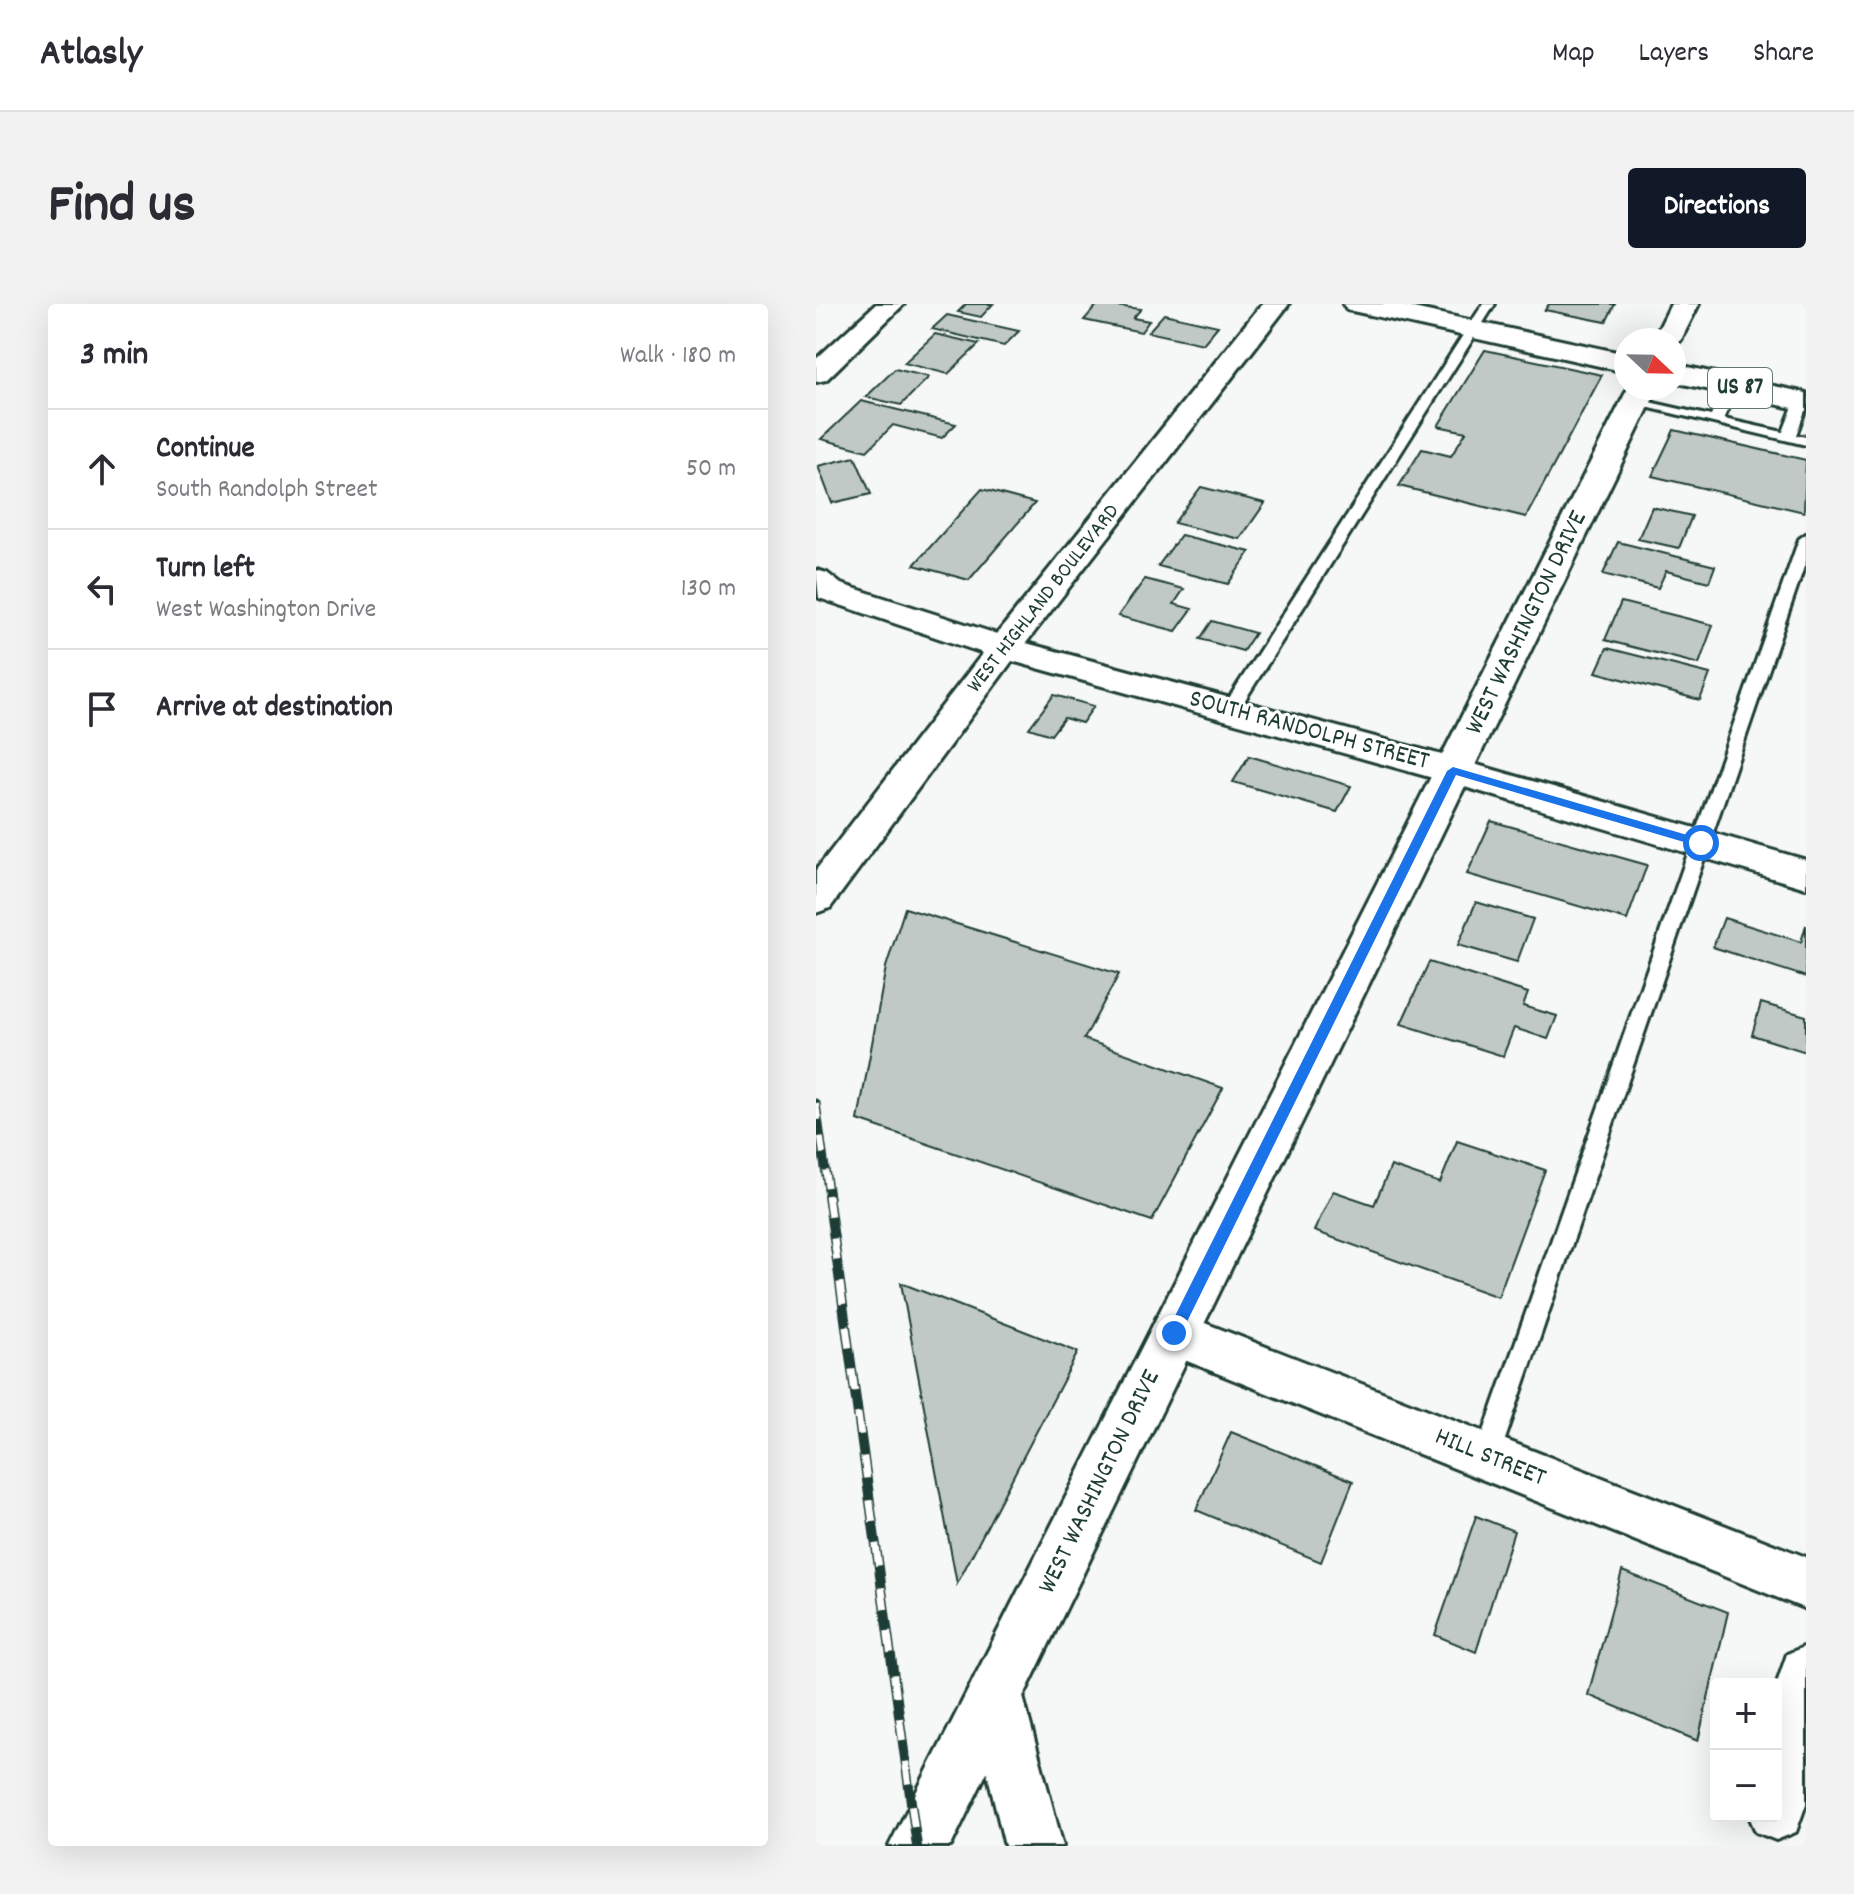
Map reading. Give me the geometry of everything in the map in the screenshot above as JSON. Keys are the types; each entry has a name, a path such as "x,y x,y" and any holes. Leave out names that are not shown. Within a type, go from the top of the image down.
{"street":[{"path":"816,374 891,304"},
{"name":"WEST HIGHLAND BOULEVARD","path":"816,898 1004,648 1276,304"},
{"path":"1357,304 1473,329 1614,378"},
{"path":"1673,328 1685,304"},
{"name":"US 87","path":"1686,376 1804,402"},
{"name":"WEST WASHINGTON DRIVE","path":"919,1846 1453,771 1628,400"},
{"name":"SOUTH RANDOLPH STREET","path":"816,580 830,591 1004,648 1453,771 1806,874"},
{"name":"HILL STREET","path":"1174,1333 1806,1583"},
{"path":"1782,1786 1806,1673"},
{"path":"995,1693 1034,1846"},
{"path":"1769,1846 1774,1822"}],"lane":[{"path":"1230,710 1489,304"},
{"path":"1716,421 1731,386"},
{"path":"1669,400 1716,421 1806,441"},
{"path":"1788,437 1804,402"},
{"path":"1487,1457 1806,539"}],"building":[{"path":"966,304 993,304 981,317 958,312"},
{"path":"1098,304 1141,309 1133,318 1149,321 1141,332 1084,320"},
{"path":"1549,304 1615,304 1606,322 1545,310"},
{"path":"1164,314 1218,326 1203,344 1148,332"},
{"path":"947,315 1019,331 1004,346 932,329"},
{"path":"935,334 979,344 948,374 904,363"},
{"path":"1485,350 1602,375 1526,517 1399,486 1422,449 1451,456 1466,432 1438,426"},
{"path":"895,369 929,377 901,405 866,397"},
{"path":"861,401 956,424 942,438 893,425 867,451 821,439"},
{"path":"1674,430 1806,460 1804,512 1652,476"},
{"path":"855,457 871,494 832,503 818,466"},
{"path":"1201,487 1265,503 1240,539 1174,523"},
{"path":"982,489 1035,503 969,580 914,565"},
{"path":"1652,507 1692,516 1679,548 1638,539"},
{"path":"1181,535 1250,552 1228,584 1158,566"},
{"path":"1618,542 1715,566 1709,582 1666,571 1658,588 1603,574"},
{"path":"1145,579 1184,589 1174,604 1192,609 1176,631 1118,616"},
{"path":"1621,602 1713,625 1699,664 1605,640"},
{"path":"1212,621 1255,633 1243,651 1200,639"},
{"path":"1607,648 1710,674 1700,700 1596,672"},
{"path":"1054,695 1094,706 1082,723 1064,718 1051,735 1029,728"},
{"path":"1249,756 1351,786 1337,812 1233,782"},
{"path":"1491,821 1647,865 1627,920 1467,874"},
{"path":"1476,902 1533,919 1517,962 1458,945"},
{"path":"905,908 1119,974 1084,1039 1223,1088 1152,1221 858,1120 886,967"},
{"path":"1724,918 1801,942 1806,925 1806,977 1713,947"},
{"path":"1429,962 1528,993 1523,1006 1557,1016 1548,1039 1514,1028 1503,1056 1401,1024"},
{"path":"1761,1003 1806,1016 1806,1052 1752,1035"},
{"path":"1457,1141 1545,1170 1498,1297 1314,1231 1333,1191 1374,1205 1391,1166 1440,1183"},
{"path":"901,1283 1078,1352 957,1584"},
{"path":"1231,1432 1353,1481 1321,1562 1196,1510"},
{"path":"1476,1516 1514,1531 1476,1652 1435,1635"},
{"path":"1622,1571 1728,1612 1713,1678 1710,1678 1698,1741 1588,1695"}],"railway":[{"path":"816,1103 829,1197"},
{"path":"828,1195 917,1846"}],"route":[{"path":"1174,1333 1453,771 1701,843"}]}
